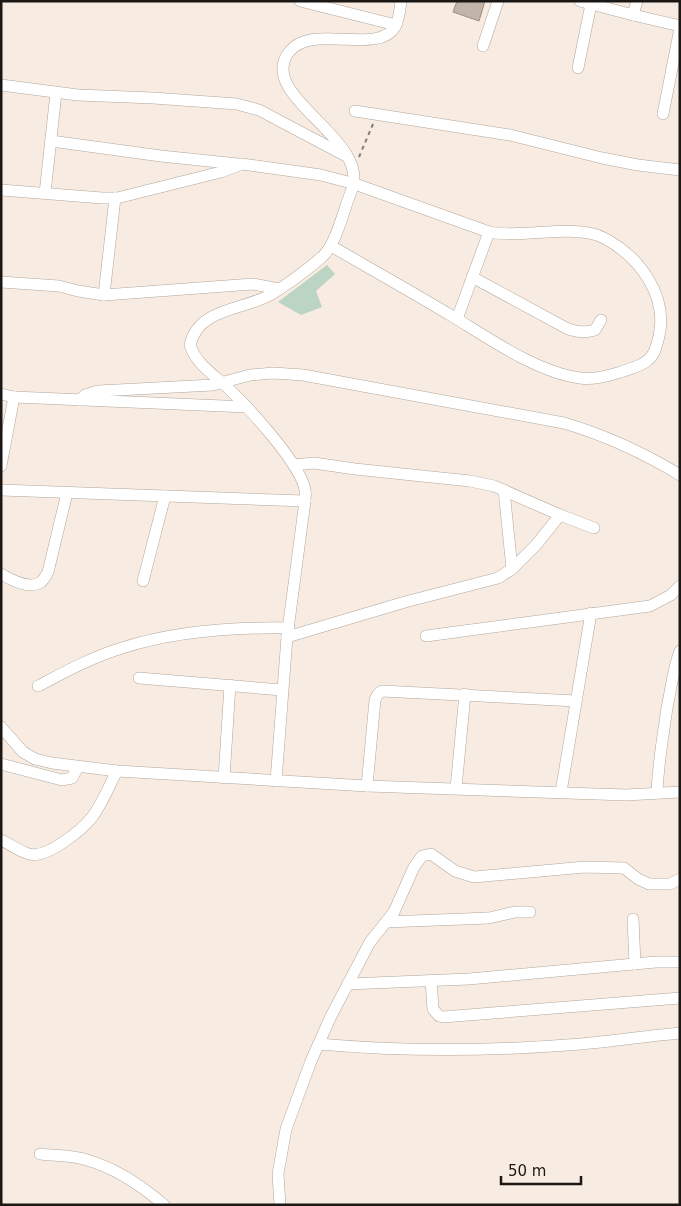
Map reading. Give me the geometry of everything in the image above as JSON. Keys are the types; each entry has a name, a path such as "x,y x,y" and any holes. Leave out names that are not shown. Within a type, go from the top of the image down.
{"street":[{"path":"301,1 396,25"},
{"path":"276,781 282,690 305,490 294,465 247,407 197,360 192,353 190,345 195,332 211,317 262,299 321,258 331,246 355,184 350,160 327,130 289,89 282,72 282,63 293,47 306,42 321,38 364,40 389,33 396,25 401,1"},
{"path":"483,46 498,1"},
{"path":"634,15 637,1"},
{"path":"578,68 586,3 680,27 663,114"},
{"path":"1,85 56,93 237,104 259,110 350,160"},
{"path":"45,192 56,93"},
{"path":"355,111 510,135 622,162 680,170"},
{"path":"51,141 321,175 355,184 502,235 565,232 582,233 604,238 634,262 655,289 662,315 656,348 648,360 640,365 606,376 581,378 544,368 457,320 331,246"},
{"path":"1,190 45,192 78,197 115,198 220,172 242,164"},
{"path":"104,295 115,198"},
{"path":"457,320 489,232"},
{"path":"472,277 568,329 580,333 588,332 595,330 601,320"},
{"path":"1,282 59,286 104,295 253,284 279,289"},
{"path":"80,400 85,395 98,391 213,385 257,374 303,375 564,423 586,429 680,475"},
{"path":"1,394 14,397 247,407"},
{"path":"1,466 14,397"},
{"path":"294,465 314,463 355,469 438,476 494,486 560,516 594,528"},
{"path":"1,490 305,501"},
{"path":"504,490 512,569"},
{"path":"1,574 9,579 26,584 36,584 43,581 48,572 67,493"},
{"path":"142,581 165,496"},
{"path":"38,686 89,660 122,648 157,639 212,630 252,628 288,632 498,578 512,569 536,545 560,516"},
{"path":"426,636 650,606 671,595 680,586"},
{"path":"561,792 591,614"},
{"path":"657,793 663,732 680,651"},
{"path":"138,678 282,690"},
{"path":"224,778 230,685"},
{"path":"367,786 375,700 382,691 576,701"},
{"path":"456,788 465,694"},
{"path":"1,727 23,752 35,758 52,763 117,772 367,786 626,795 680,792"},
{"path":"1,764 62,780 72,778 78,767"},
{"path":"1,840 28,854 44,854 81,829 93,816 117,772"},
{"path":"280,1205 278,1174 286,1128 319,1044 370,942 394,912 418,860 426,854 431,854 455,871 464,875 474,876 585,867 624,868 638,879 649,884 670,884 680,879"},
{"path":"386,922 489,918 514,912 530,912"},
{"path":"633,918 635,964"},
{"path":"348,984 506,976 635,964 680,962"},
{"path":"431,980 433,1009 439,1016 444,1017 680,998"},
{"path":"319,1044 364,1049 473,1051 583,1044 680,1033"},
{"path":"40,1154 75,1157 98,1164 131,1180 164,1205"}],"path":[{"path":"350,160 357,160 377,115"}],"green space":[{"path":"327,265 335,274 316,291 322,307 301,315 278,302"}],"building":[{"path":"457,1 485,1 479,21 453,12"}]}
